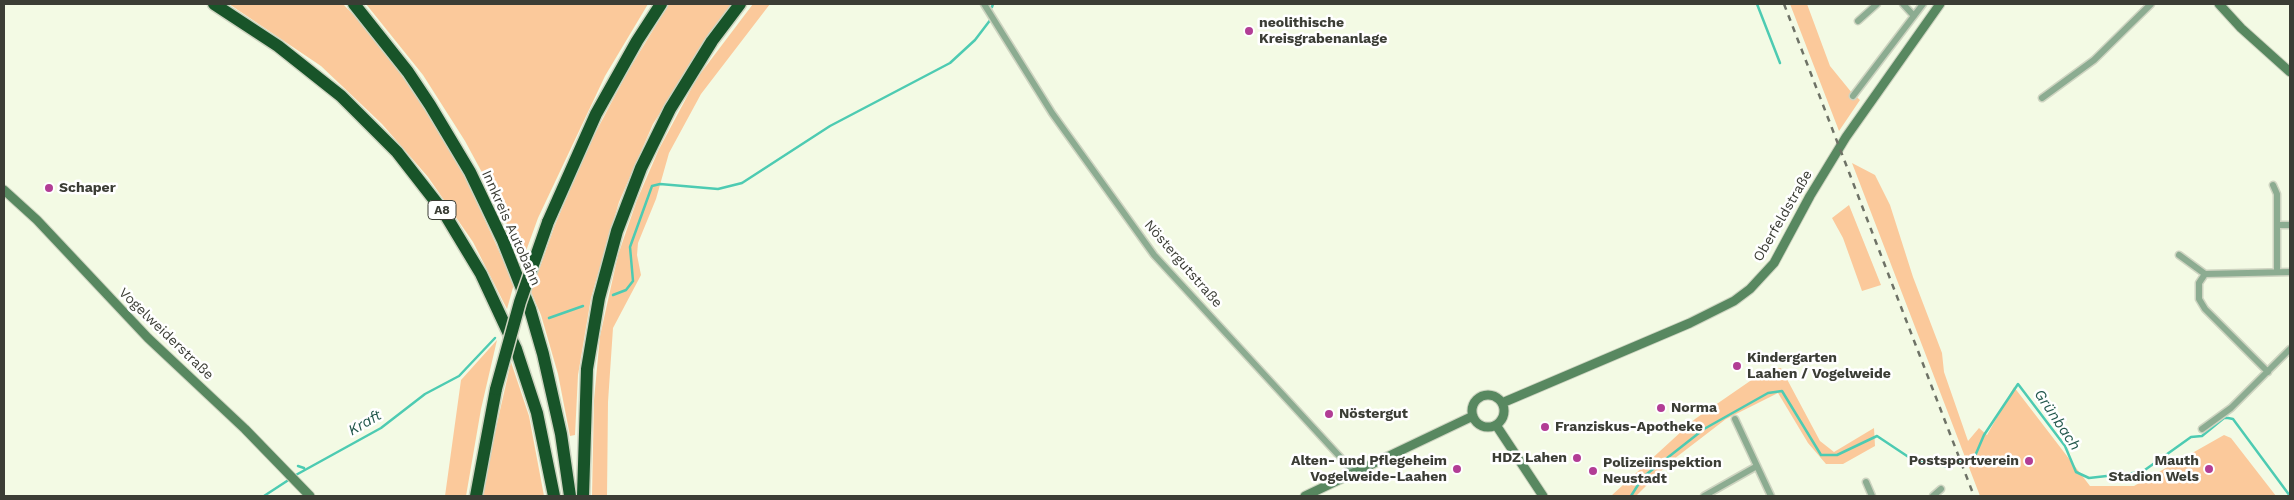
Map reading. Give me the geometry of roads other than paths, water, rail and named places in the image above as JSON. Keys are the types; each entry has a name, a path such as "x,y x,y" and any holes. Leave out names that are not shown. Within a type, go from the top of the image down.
{"highway":[{"name":"A8","path":"214,4 278,46 341,96 397,152 443,211 482,274 516,349 537,413 554,496"},
{"name":"Innkreis Autobahn","path":"354,4 402,64 430,105 470,172 503,241 530,309 552,390 570,496"},
{"path":"476,496 496,389 520,302 548,222 596,114 661,4"},
{"path":"583,496 587,369 599,298 617,231 641,168 670,109 712,41 740,4"}],"main road":[{"name":"Oberfeldstraße","path":"1502,403 1690,323 1734,301 1750,289 1774,262 1810,196 1846,137 1940,4"},
{"path":"2219,4 2241,28 2290,72"},
{"name":"Vogelweiderstraße","path":"4,190 54,238 143,332 289,473 310,496"},
{"path":"1492,396 1502,403 1504,416 1496,426 1482,426 1473,416 1474,403 1480,398 1492,396"},
{"path":"1305,496 1473,416"},
{"path":"1496,426 1543,496"}],"street":[{"name":"Nöstergutstraße","path":"984,4 1052,113 1154,255 1354,472"},
{"path":"1858,22 1878,4"},
{"path":"1903,4 1914,16"},
{"path":"1853,96 1923,4"},
{"path":"2042,98 2094,60 2151,4"},
{"path":"2273,185 2277,194 2277,272"},
{"path":"2278,225 2290,225"},
{"path":"2179,255 2205,274 2290,272"},
{"path":"2205,274 2199,282 2199,298 2205,308 2268,372"},
{"path":"2202,429 2231,408 2290,349"},
{"path":"1736,420 1771,496"},
{"path":"1704,496 1756,466"},
{"path":"1866,482 1872,496"},
{"path":"1933,496 1941,489"}],"waterway":[{"path":"1757,4 1780,63"},
{"path":"613,295 626,290 633,281 630,247 652,186 660,184 718,189 742,183 830,126 950,63 975,40 991,19"},
{"name":"Kraft","path":"549,318 583,306"},
{"name":"Kraft","path":"294,476 381,428 425,394 459,376 495,338"},
{"name":"Grünbach","path":"1631,496 1643,477 1704,429 1768,393 1782,391 1821,455 1837,455 1877,436 1910,458 1948,467 1975,456 1984,435 2018,384 2065,446 2076,472 2089,478 2142,472 2191,437 2202,436 2224,418 2228,418 2233,419 2290,496"},
{"name":"Kraft","path":"298,466 304,468"},
{"name":"Kraft","path":"264,496 290,479"}],"railway":[{"path":"1784,4 1974,496"}],"place":[{"name":"neolithische Kreisgrabenanlage","path":"1249,31"},
{"name":"Schaper","path":"49,188"},
{"name":"Kindergarten Laahen / Vogelweide","path":"1737,366"},
{"name":"Norma","path":"1661,408"},
{"name":"Nöstergut","path":"1329,414"},
{"name":"Franziskus-Apotheke","path":"1545,427"},
{"name":"HDZ Lahen","path":"1577,458"},
{"name":"Postsportverein","path":"2029,461"},
{"name":"Alten- und Pflegeheim Vogelweide-Laahen","path":"1457,469"},
{"name":"Mauth Stadion Wels","path":"2209,469"},
{"name":"Polizeiinspektion Neustadt","path":"1593,471"}]}
